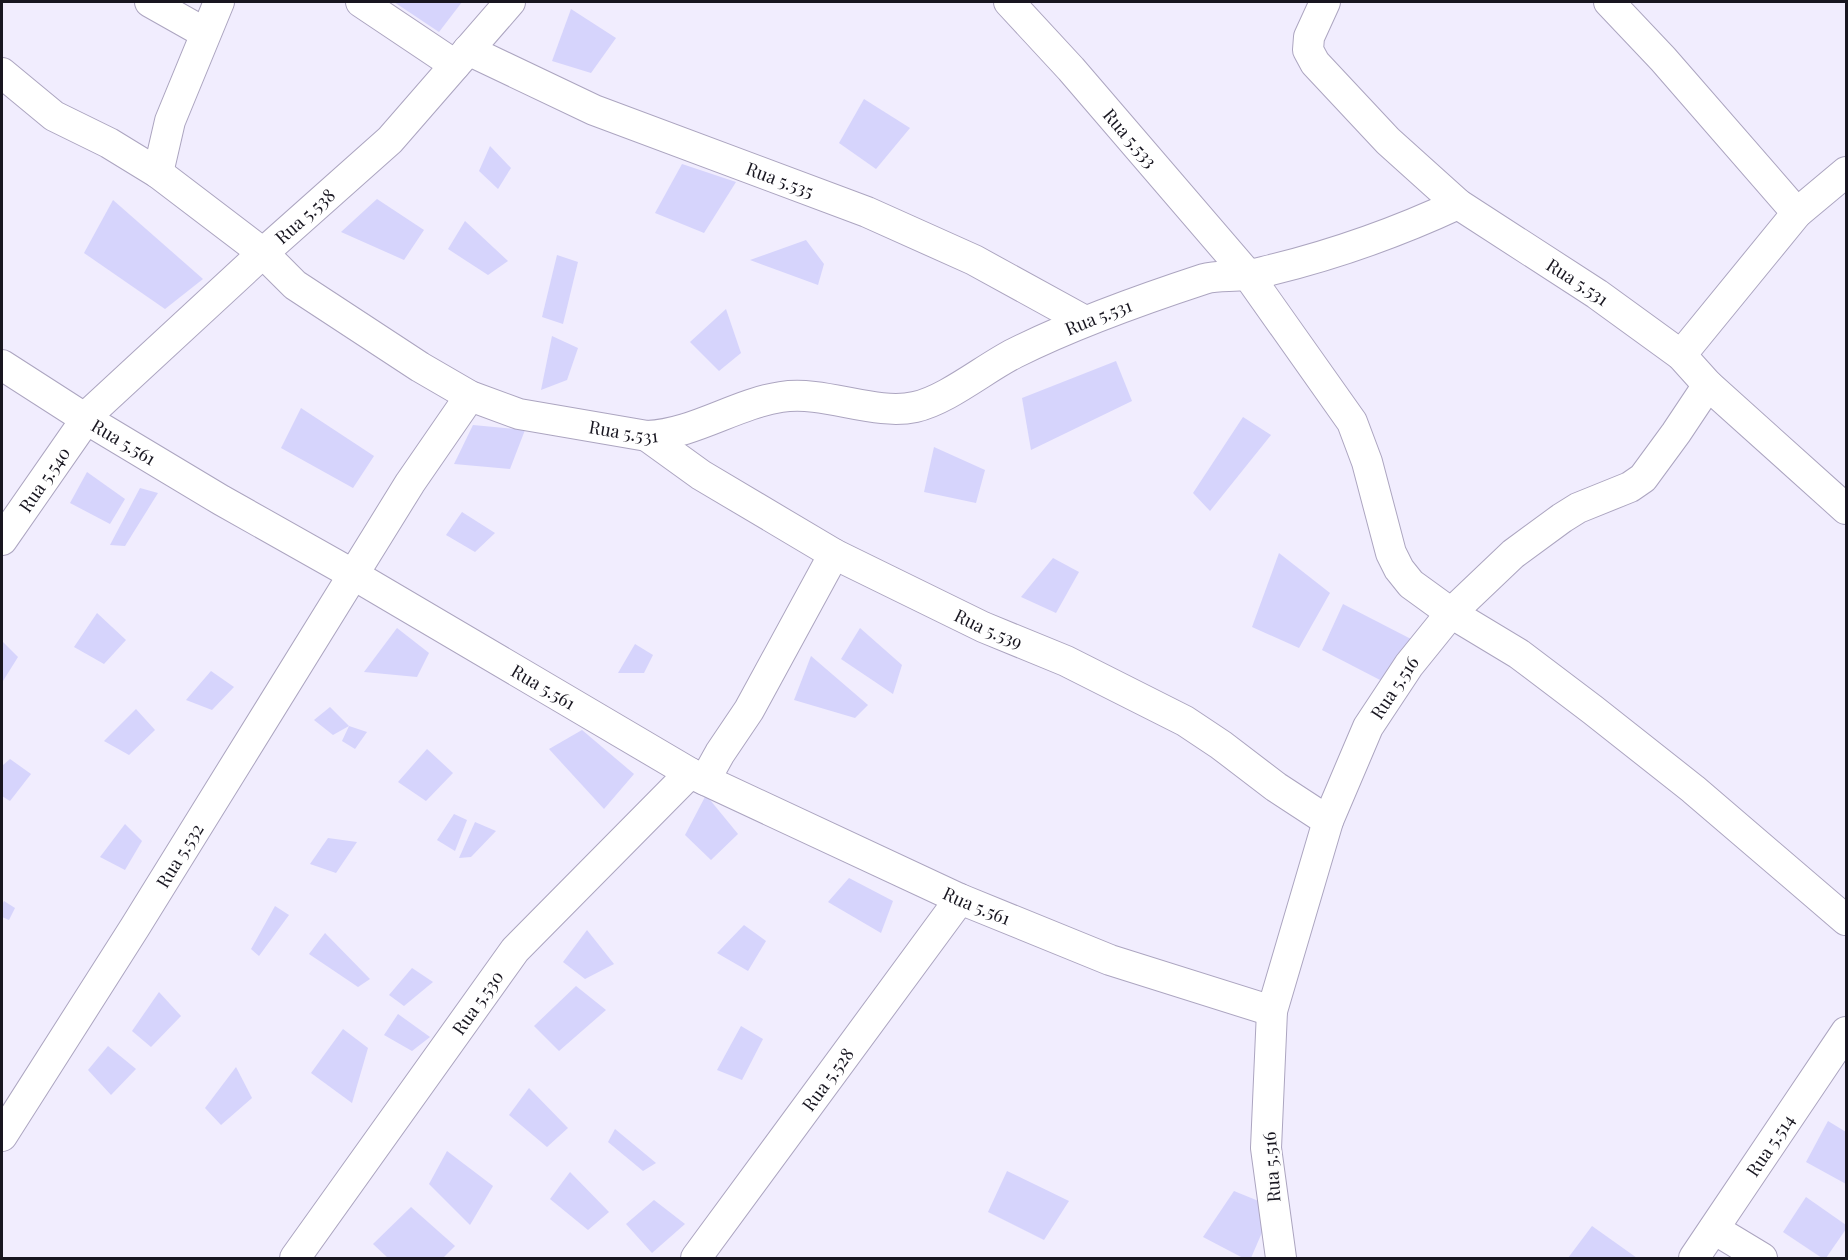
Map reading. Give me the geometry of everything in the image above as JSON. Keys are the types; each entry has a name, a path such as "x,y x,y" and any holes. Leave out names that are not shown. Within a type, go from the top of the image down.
{"street":[{"path":"150,2 205,33"},
{"path":"158,173 170,121 219,2"},
{"name":"Rua 5.535","path":"361,2 462,57 594,110 867,212 975,260 1085,321"},
{"name":"Rua 5.538","path":"86,419 263,253 390,140 510,2"},
{"name":"Rua 5.533","path":"1009,2 1071,69 1248,275 1352,422 1368,462 1391,553 1399,569 1412,584 1451,613"},
{"path":"1325,2 1309,37 1308,50 1315,63 1388,141 1458,204"},
{"path":"1609,2 1663,59 1797,213"},
{"name":"Rua 5.531","path":"2,73 54,116 109,143 158,173 263,253 295,285 420,367 470,396 519,414 647,436 664,435 753,404 788,396 804,395 894,409 916,407 939,397 1013,354 1085,321 1207,278 1248,275 1309,261 1408,228 1458,204 1598,294 1681,355 1708,385 1846,509"},
{"path":"1681,355 1797,213 1846,172"},
{"name":"Rua 5.561","path":"2,365 86,419 221,500 354,575 698,777 960,899 1110,960 1272,1011"},
{"name":"Rua 5.516","path":"1281,1258 1266,1148 1272,1011 1329,821 1368,727 1409,665 1451,613 1513,554 1562,518 1578,508 1630,487 1642,478 1708,385"},
{"path":"354,575 410,483 470,396"},
{"name":"Rua 5.540","path":"2,540 86,419"},
{"name":"Rua 5.539","path":"647,436 700,475 834,554 983,627 1066,661 1185,722 1221,745 1276,787 1329,821"},
{"name":"Rua 5.530","path":"295,1258 515,950 698,777 720,753 749,710 834,554"},
{"name":"Rua 5.532","path":"2,1136 354,575"},
{"path":"1451,613 1519,654 1593,710 1693,789 1846,920"},
{"name":"Rua 5.528","path":"696,1258 960,899"},
{"name":"Rua 5.514","path":"1694,1258 1846,1032"},
{"path":"1714,1230 1762,1258"}],"building":[{"path":"394,2 462,2 439,32"},
{"path":"571,9 616,38 591,73 552,61"},
{"path":"864,99 910,128 876,169 839,143"},
{"path":"490,146 511,168 498,189 479,171"},
{"path":"682,164 736,182 704,233 655,213"},
{"path":"377,199 424,230 404,260 341,232"},
{"path":"113,200 203,279 165,309 84,253"},
{"path":"465,221 508,261 488,275 448,249"},
{"path":"806,240 824,264 818,285 750,260"},
{"path":"557,255 578,262 563,324 542,317"},
{"path":"726,309 741,353 719,371 690,342"},
{"path":"552,336 578,348 567,380 541,390"},
{"path":"1116,361 1132,401 1031,450 1022,398"},
{"path":"301,408 374,456 353,488 281,448"},
{"path":"1243,417 1271,435 1210,511 1193,493"},
{"path":"473,425 525,430 510,469 454,464"},
{"path":"934,447 985,470 976,503 924,492"},
{"path":"87,472 125,499 110,524 70,503"},
{"path":"140,488 158,493 125,546 110,545"},
{"path":"462,512 495,533 475,552 446,535"},
{"path":"1279,553 1330,593 1299,648 1252,627"},
{"path":"1053,558 1079,572 1056,613 1021,597"},
{"path":"1343,604 1411,639 1382,681 1322,650"},
{"path":"97,613 126,640 104,664 74,647"},
{"path":"397,628 429,653 417,677 364,672"},
{"path":"860,628 902,665 893,694 841,659"},
{"path":"2,641 18,657 3,681 2,680"},
{"path":"635,644 653,655 644,673 618,673"},
{"path":"811,656 868,705 855,718 794,700"},
{"path":"211,671 234,687 212,710 186,700"},
{"path":"330,707 349,726 333,735 314,720"},
{"path":"136,709 155,730 129,755 104,741"},
{"path":"349,726 367,732 355,749 342,741"},
{"path":"582,730 634,774 604,809 549,749"},
{"path":"427,749 453,773 426,801 398,782"},
{"path":"10,759 31,774 10,801 2,796 2,766"},
{"path":"706,795 738,834 711,860 685,835"},
{"path":"454,814 467,820 455,851 437,840"},
{"path":"475,822 496,831 471,857 459,858"},
{"path":"125,824 142,841 125,870 100,857"},
{"path":"328,838 357,842 336,873 310,864"},
{"path":"849,878 893,901 881,933 828,902"},
{"path":"4,901 15,908 9,920 2,917"},
{"path":"275,906 289,915 259,956 251,949"},
{"path":"744,925 766,941 748,971 717,953"},
{"path":"587,930 614,964 585,979 563,962"},
{"path":"325,933 370,979 358,987 309,954"},
{"path":"412,968 433,982 404,1006 389,995"},
{"path":"576,986 606,1010 559,1051 534,1026"},
{"path":"159,992 181,1016 151,1047 132,1031"},
{"path":"398,1014 430,1037 412,1051 384,1035"},
{"path":"741,1026 763,1039 742,1080 717,1070"},
{"path":"343,1029 368,1048 352,1103 311,1073"},
{"path":"108,1046 136,1069 111,1095 88,1070"},
{"path":"236,1067 252,1098 221,1125 205,1108"},
{"path":"529,1088 568,1128 547,1147 509,1115"},
{"path":"1828,1121 1846,1132 1846,1184 1806,1162"},
{"path":"615,1129 656,1163 643,1171 608,1142"},
{"path":"447,1151 493,1186 470,1225 429,1184"},
{"path":"1007,1171 1069,1201 1044,1240 988,1212"},
{"path":"570,1172 609,1212 588,1230 550,1199"},
{"path":"1234,1191 1273,1207 1251,1258 1243,1258 1203,1237"},
{"path":"1806,1197 1846,1225 1846,1229 1826,1258 1822,1258 1783,1232"},
{"path":"654,1200 685,1224 652,1253 626,1224"},
{"path":"411,1207 455,1246 443,1258 388,1258 373,1244"},
{"path":"1592,1226 1637,1258 1568,1258"}]}
